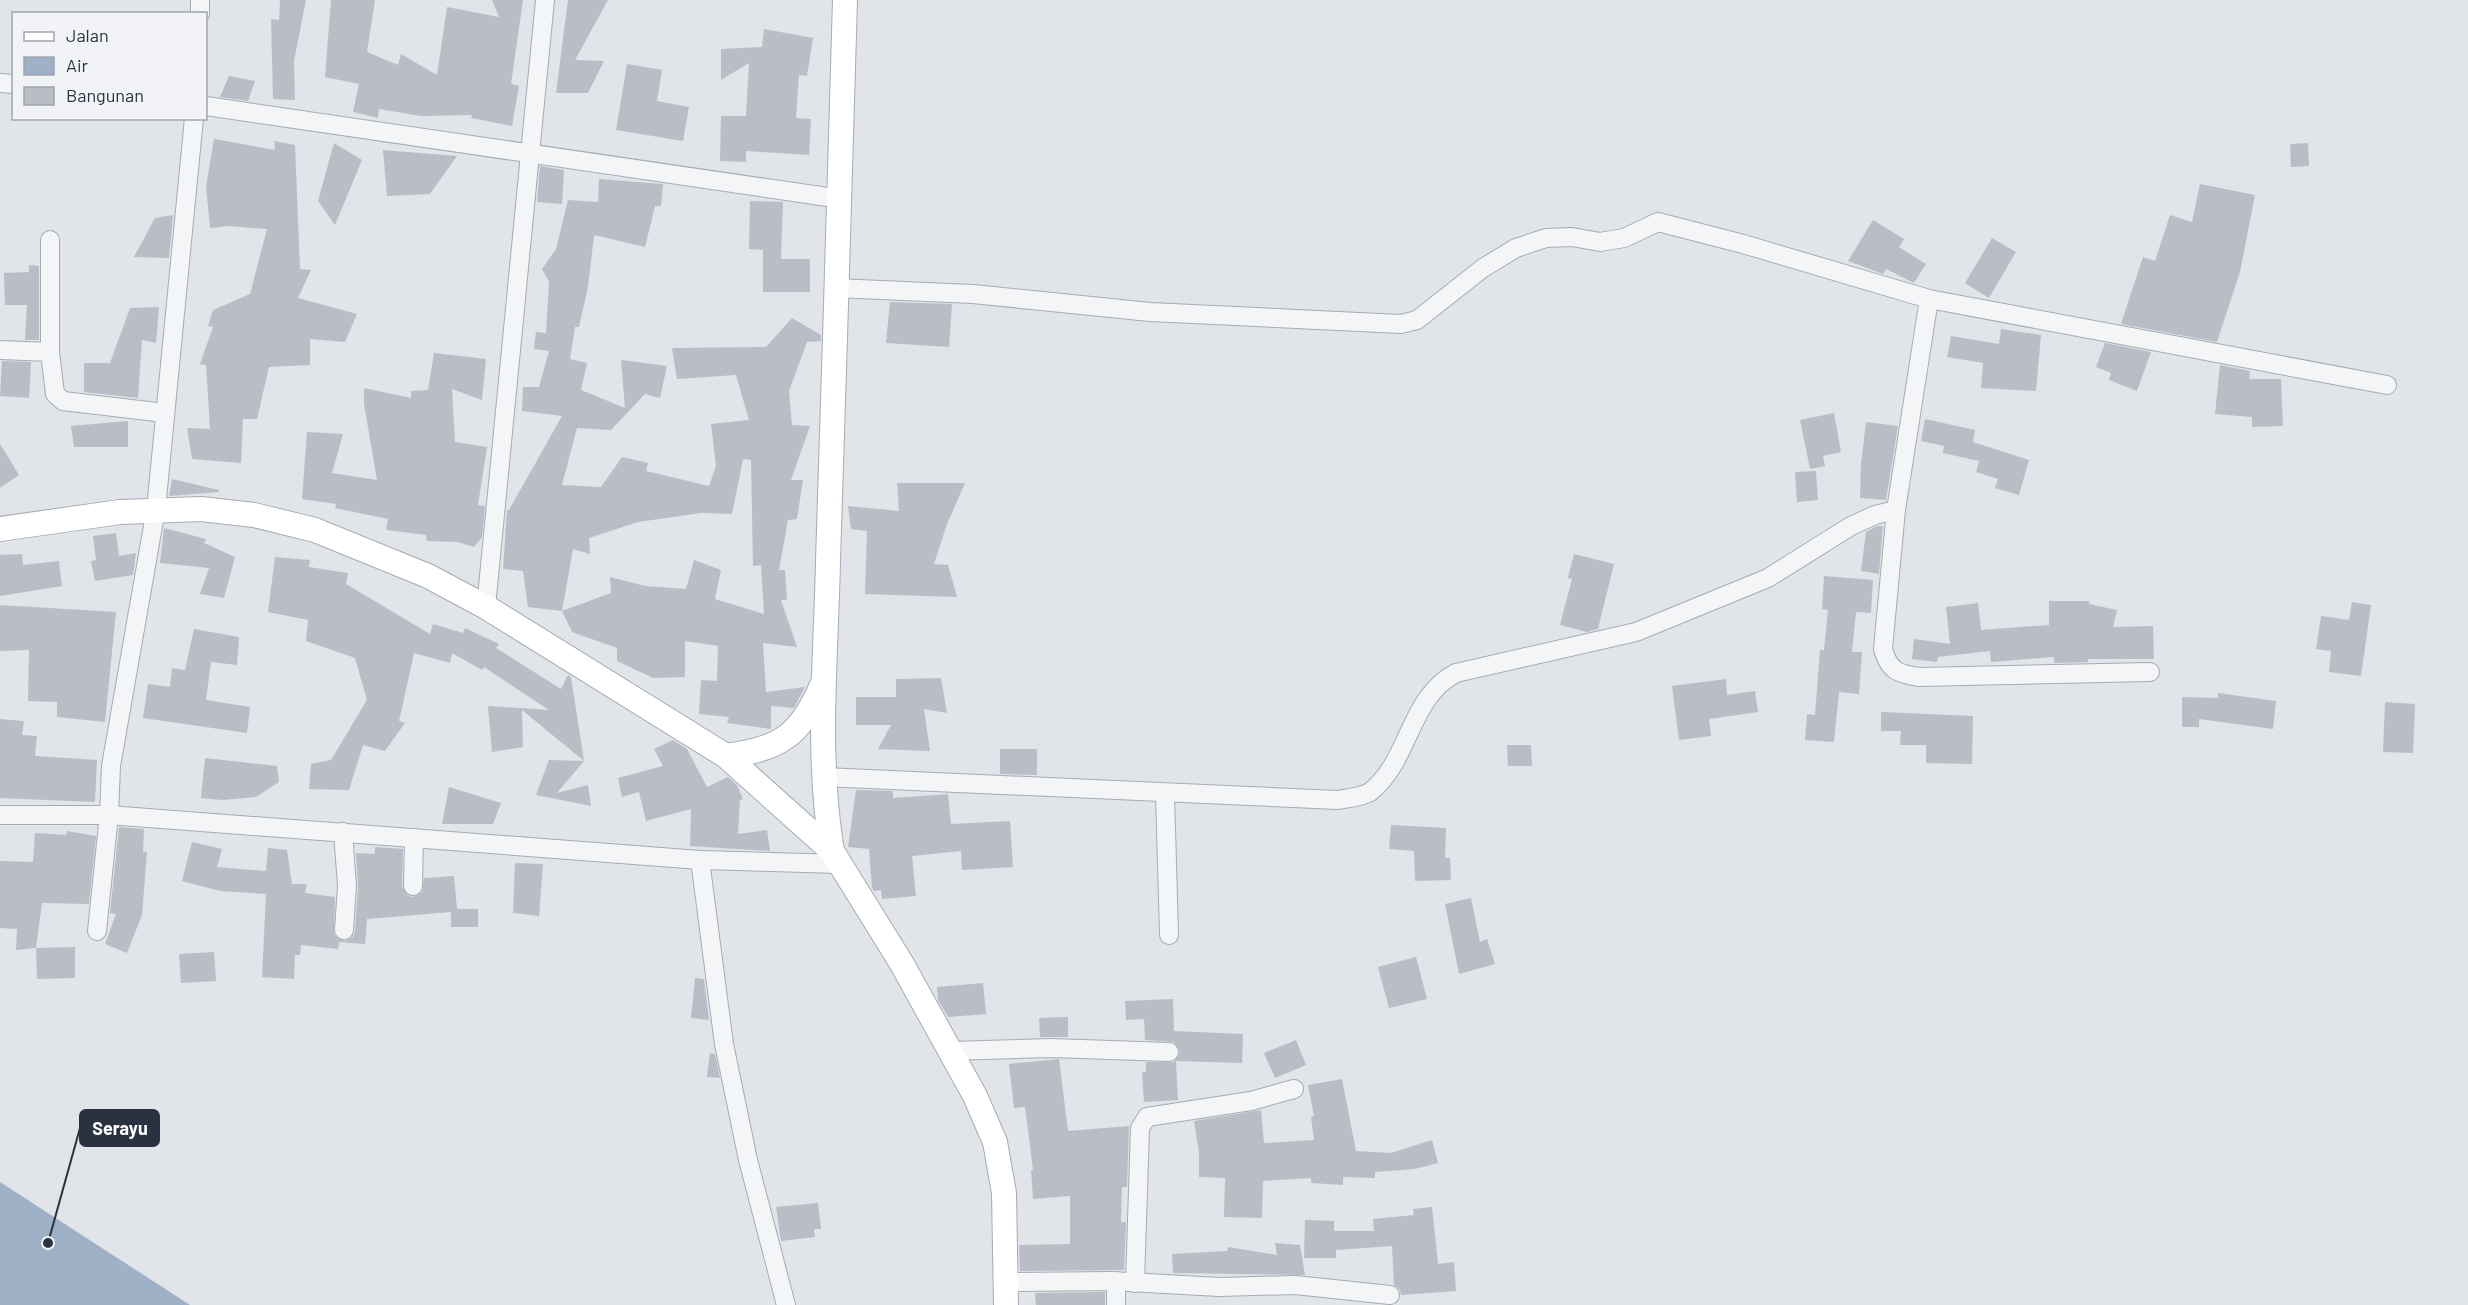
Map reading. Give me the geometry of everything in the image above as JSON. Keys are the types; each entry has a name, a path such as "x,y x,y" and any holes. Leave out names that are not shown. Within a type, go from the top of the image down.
{"main road":[{"path":"836,857 826,816 824,777 834,288 841,198 845,0"},
{"path":"0,529 156,509 201,509 254,515 315,530 428,576 486,607 726,756 836,857 902,964 950,1051 995,1142 1004,1193 1006,1293"},
{"path":"726,756 758,752 778,744 811,711 826,676"}],"street":[{"path":"486,607 528,154 545,0"},
{"path":"207,106 841,198"},
{"path":"97,931 109,815 111,766 156,509 194,120"},
{"path":"834,288 973,294 1150,312 1401,324 1417,320 1483,268 1516,248 1546,238 1572,237 1599,242 1624,238 1658,222 1743,244 1929,299 2387,385"},
{"path":"50,240 50,352 55,394 63,401 165,413"},
{"path":"1929,299 1896,510 1884,650 1887,663 1897,674 1919,677 2014,677 2150,672"},
{"path":"0,351 50,352"},
{"path":"824,777 1012,783 1165,793 1338,800 1368,793 1387,775 1429,694 1441,681 1456,673 1636,632 1768,578 1851,526 1875,514 1896,510"},
{"path":"1165,793 1169,935"},
{"path":"0,815 109,815 700,860 836,857"},
{"path":"343,832 347,886 344,930"},
{"path":"413,886 414,838"},
{"path":"700,860 722,1028 747,1160 786,1305"},
{"path":"950,1051 1052,1048 1169,1052"},
{"path":"1135,1283 1140,1128 1147,1117 1251,1101 1294,1089"},
{"path":"1006,1293 1116,1281 1219,1287 1295,1285 1390,1294"},
{"path":"1116,1281 1116,1305"}],"water":[{"path":"0,1182 190,1305 0,1305"}],"building":[{"path":"280,0 306,0 294,61 295,100 273,99 271,19 279,20"},
{"path":"331,0 375,0 367,52 398,65 401,54 437,75 447,7 499,17 492,0 523,0 511,84 519,86 512,126 471,118 472,115 421,116 379,109 378,118 353,112 359,84 325,77"},
{"path":"568,0 608,0 575,60 604,61 588,93 556,93"},
{"path":"764,29 813,38 807,76 799,75 796,118 811,119 809,155 746,151 746,162 720,161 721,116 746,116 749,63 721,80 721,49 762,47"},
{"path":"627,64 662,70 657,101 689,107 683,141 616,130"},
{"path":"229,76 255,81 248,101 220,97"},
{"path":"214,139 275,150 274,141 295,145 300,269 311,270 298,298 357,314 345,342 310,339 310,365 269,367 257,419 243,419 241,463 192,459 187,428 210,429 206,365 200,364 213,327 208,326 213,310 250,294 267,229 229,226 210,228 206,187"},
{"path":"334,143 362,160 335,225 318,201"},
{"path":"2308,143 2309,166 2291,167 2290,144"},
{"path":"383,150 457,156 430,194 387,196"},
{"path":"540,166 564,170 562,204 537,202"},
{"path":"599,179 663,184 661,206 655,206 645,247 594,235 588,287 579,327 575,327 570,359 587,363 581,390 625,408 621,360 667,366 660,398 645,394 611,430 577,428 562,485 601,487 622,457 648,463 646,471 709,486 716,466 711,424 749,420 736,375 677,379 672,348 766,347 792,318 821,335 821,341 807,342 789,391 792,425 810,426 791,480 803,480 797,519 788,520 779,570 785,570 787,600 781,600 797,647 763,643 766,692 805,687 794,708 771,706 771,729 727,723 729,717 699,714 701,680 717,681 718,646 685,641 685,677 653,678 617,661 617,648 572,632 562,611 528,607 523,571 503,569 507,510 562,416 522,411 523,387 539,387 549,351 534,349 536,332 546,333 549,282 542,269 556,249 568,200 598,202","holes":["743,459 751,460 753,566 761,565 764,614 715,599 721,570 694,560 686,589 645,586 610,577 611,593 562,611 573,549 590,554 589,538 638,522 701,513 732,514"]},
{"path":"2200,184 2255,195 2240,272 2217,342 2121,324 2143,257 2155,261 2170,215 2192,222"},
{"path":"750,201 783,202 781,259 810,259 810,292 763,292 763,250 749,249"},
{"path":"173,215 169,258 134,257 155,218"},
{"path":"1873,220 1904,239 1899,247 1926,264 1914,283 1886,269 1883,274 1848,261"},
{"path":"1992,238 2016,252 1989,298 1965,283"},
{"path":"29,265 39,266 39,340 25,340 27,305 5,305 4,273 29,272"},
{"path":"890,302 952,304 949,347 886,343"},
{"path":"159,307 156,343 142,340 138,398 84,392 84,363 110,363 130,308"},
{"path":"2001,329 2041,335 2036,391 1981,388 1983,363 1947,357 1951,336 1999,344"},
{"path":"2105,343 2151,352 2137,391 2109,380 2111,373 2096,367"},
{"path":"434,353 486,359 482,400 452,389 455,442 487,447 478,505 485,506 482,537 474,547 458,542 427,541 426,535 386,530 388,519 335,508 336,504 302,499 307,432 343,434 332,473 377,480 364,404 364,388 411,398 411,391 428,390"},
{"path":"2,361 31,362 29,398 0,396"},
{"path":"2220,365 2250,371 2249,379 2281,379 2283,426 2252,427 2252,417 2215,414"},
{"path":"1834,413 1841,452 1823,456 1825,466 1810,469 1800,420"},
{"path":"1925,419 1975,430 1973,442 2029,460 2019,495 1995,488 1998,479 1976,472 1979,461 1943,453 1944,446 1921,441"},
{"path":"128,421 128,447 74,447 71,426"},
{"path":"1866,422 1898,426 1886,500 1860,498"},
{"path":"0,444 19,475 0,488"},
{"path":"1816,471 1818,500 1797,502 1795,472"},
{"path":"172,479 219,490 219,492 169,496"},
{"path":"897,483 965,483 947,524 934,564 948,565 957,597 865,594 867,531 851,529 848,506 899,511"},
{"path":"1877,526 1883,526 1879,574 1861,571 1866,532"},
{"path":"164,528 206,539 204,543 235,557 224,598 200,594 209,568 160,563"},
{"path":"116,533 119,556 136,553 133,575 95,581 91,561 96,560 93,536"},
{"path":"22,554 23,565 59,561 62,586 0,596 0,555"},
{"path":"1574,554 1614,564 1598,629 1587,632 1560,625 1572,579 1568,578"},
{"path":"275,557 310,560 309,567 348,573 346,584 430,634 433,624 463,633 465,628 499,644 496,648 561,689 568,675 571,677 584,761 522,710 523,747 492,752 488,706 549,710 484,667 482,670 452,653 450,663 414,653 399,721 405,723 385,751 363,745 349,790 309,789 311,764 331,760 367,700 355,658 306,641 308,620 268,612"},
{"path":"1824,576 1873,580 1871,613 1856,612 1852,652 1862,652 1859,694 1839,692 1834,742 1805,740 1807,714 1815,715 1820,650 1824,650 1828,610 1822,609"},
{"path":"2049,601 2089,601 2089,604 2117,610 2113,627 2153,626 2154,659 2088,659 2088,662 2054,663 2054,657 1991,662 1990,651 1938,657 1937,662 1912,659 1914,639 1950,644 1946,607 1978,603 1981,630 2049,625"},
{"path":"2352,602 2371,605 2361,676 2329,672 2331,651 2316,649 2321,616 2349,620"},
{"path":"0,605 116,612 105,722 57,717 57,702 28,701 29,650 0,651"},
{"path":"194,629 239,637 237,665 211,662 206,700 250,707 247,733 143,718 148,684 170,687 172,668 185,670"},
{"path":"941,678 947,713 924,709 930,751 878,749 891,725 856,725 856,697 896,697 896,679"},
{"path":"1726,679 1727,695 1755,691 1758,712 1709,719 1711,736 1679,740 1672,686"},
{"path":"2218,693 2276,701 2273,729 2199,719 2199,727 2182,727 2182,697 2218,698"},
{"path":"2385,702 2415,704 2413,753 2383,752"},
{"path":"1881,712 1973,716 1972,764 1926,763 1926,745 1900,745 1901,731 1881,731"},
{"path":"0,719 24,721 22,735 37,736 35,756 97,760 95,802 0,798"},
{"path":"673,740 687,749 707,787 728,777 737,785 743,799 740,800 738,834 767,830 770,851 690,846 691,809 646,821 639,792 622,797 618,778 663,766 654,749"},
{"path":"1507,745 1531,745 1532,766 1508,766"},
{"path":"1000,749 1037,749 1037,775 1000,774"},
{"path":"205,758 277,766 279,782 256,797 222,800 201,798"},
{"path":"549,760 584,761 557,793 588,785 591,806 536,795"},
{"path":"449,787 501,803 493,824 442,824"},
{"path":"856,790 893,791 893,798 948,794 951,824 1010,821 1013,867 962,870 961,851 912,856 916,896 882,899 881,890 874,891 872,888 869,849 848,847"},
{"path":"1391,825 1446,828 1445,858 1450,858 1451,880 1415,881 1414,851 1389,849"},
{"path":"119,827 144,829 143,852 147,852 142,915 127,953 105,944 116,914 110,913"},
{"path":"67,831 96,836 89,904 42,903 36,948 16,950 17,929 0,928 0,861 33,862 35,833 66,835"},
{"path":"192,842 222,849 217,867 266,871 268,848 287,850 292,884 307,884 305,893 335,897 334,934 344,941 353,937 355,931 358,887 356,853 375,854 375,847 403,849 402,886 407,895 413,897 422,892 424,878 454,876 457,909 478,909 478,927 451,927 451,912 367,919 365,944 339,942 338,949 301,945 300,955 295,955 294,979 262,977 266,894 220,891 182,881"},
{"path":"515,863 543,864 539,916 513,913"},
{"path":"1471,898 1480,942 1487,939 1495,964 1459,974 1445,904"},
{"path":"75,947 75,978 37,979 36,948"},
{"path":"214,952 216,981 181,983 179,954"},
{"path":"1416,957 1427,999 1389,1008 1378,967"},
{"path":"695,978 704,979 709,1020 691,1018"},
{"path":"983,983 986,1014 948,1017 938,1000 937,987"},
{"path":"1173,999 1174,1031 1243,1034 1242,1063 1176,1061 1178,1100 1144,1102 1142,1072 1146,1072 1146,1062 1174,1062 1180,1052 1174,1042 1145,1040 1144,1019 1126,1020 1125,1001"},
{"path":"1068,1017 1068,1037 1040,1037 1039,1018"},
{"path":"1296,1040 1306,1065 1275,1078 1264,1053"},
{"path":"710,1053 715,1054 720,1078 707,1077"},
{"path":"1059,1059 1068,1131 1129,1126 1127,1187 1122,1187 1121,1222 1126,1222 1124,1270 1020,1271 1019,1245 1070,1244 1070,1196 1033,1199 1031,1170 1033,1170 1025,1107 1014,1108 1009,1064"},
{"path":"1342,1079 1356,1151 1391,1153 1432,1140 1438,1163 1415,1169 1375,1172 1375,1178 1343,1177 1343,1185 1311,1183 1311,1178 1263,1181 1262,1218 1224,1217 1225,1178 1199,1177 1199,1153 1194,1121 1261,1110 1264,1143 1314,1140 1311,1117 1314,1116 1308,1085"},
{"path":"818,1203 821,1229 814,1229 815,1237 781,1241 776,1207"},
{"path":"1432,1207 1438,1264 1454,1262 1456,1291 1401,1295 1400,1290 1394,1285 1392,1246 1336,1250 1336,1258 1304,1258 1305,1220 1334,1221 1334,1231 1374,1231 1373,1219 1414,1215 1413,1209"},
{"path":"1275,1243 1300,1245 1305,1275 1173,1273 1172,1254 1227,1251 1228,1247 1277,1255"},
{"path":"1105,1292 1105,1305 1036,1305 1035,1293"}],"place":[{"name":"Serayu","path":"48,1243"}]}
